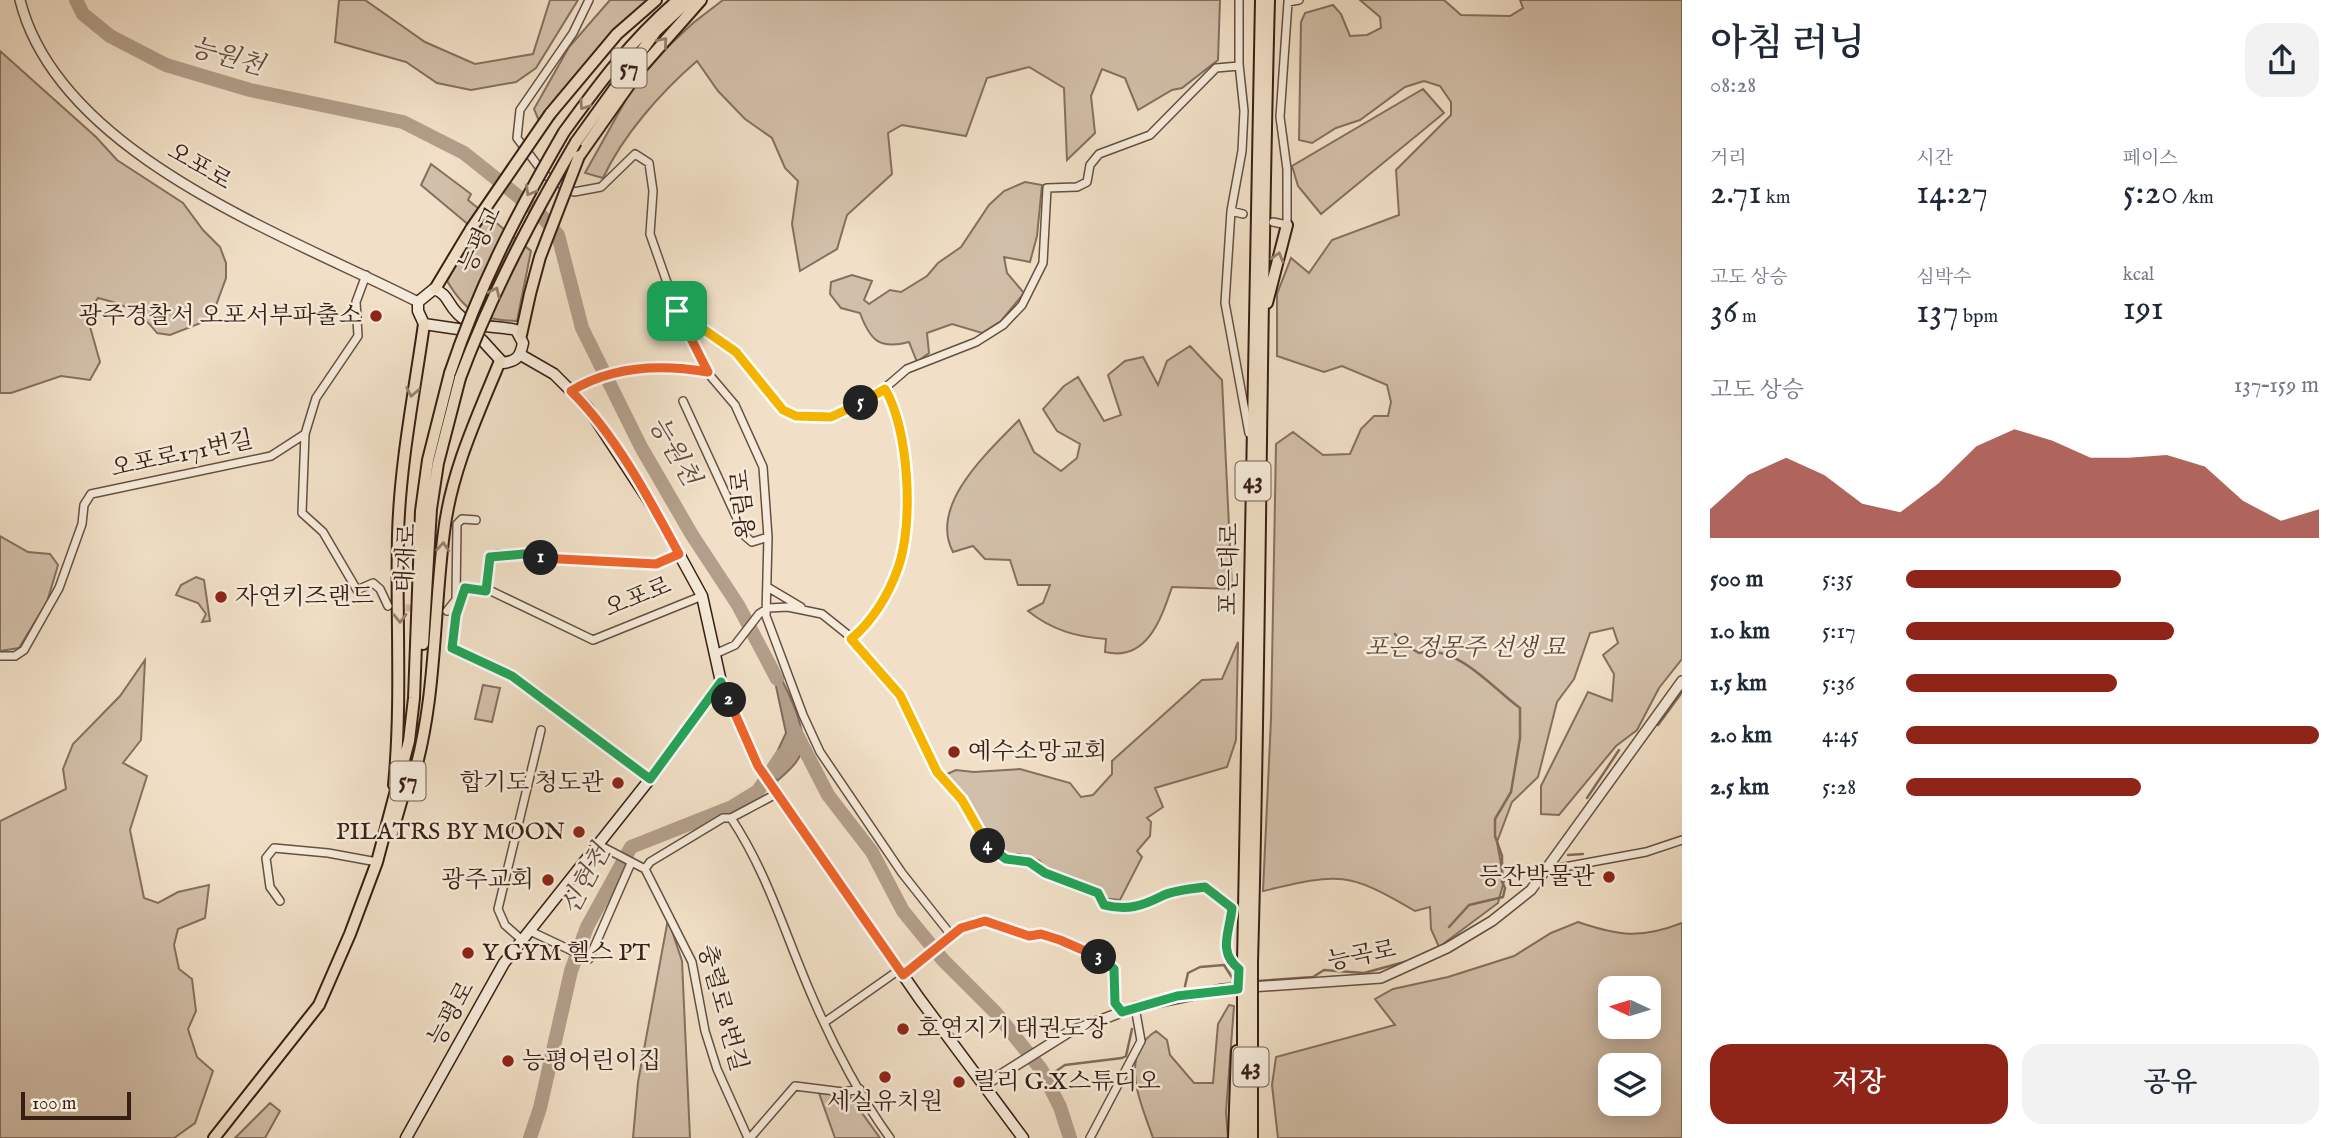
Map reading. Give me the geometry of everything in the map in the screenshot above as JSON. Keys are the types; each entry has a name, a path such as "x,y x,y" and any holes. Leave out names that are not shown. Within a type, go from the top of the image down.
{"highway":[{"path":"435,289 471,229 550,114 618,34 656,0"},
{"name":"능평교","path":"455,376 470,313 512,221 564,132 615,62 645,28 678,0"},
{"name":"태재로","path":"223,1138 324,1007 390,828 410,741 421,511 428,460 455,376 524,231 576,142 656,31 689,0"},
{"path":"521,335 540,257 579,156 641,68 701,0"},
{"name":"포은대로","path":"1247,963 1260,0"},
{"name":"포은대로","path":"1247,963 1260,665 1269,0"},
{"path":"1263,337 1267,302 1287,225"},
{"path":"390,828 399,701 398,536 403,446 424,324"},
{"path":"390,828 402,816 414,777 433,684 444,531 458,463 499,361"},
{"name":"태재로","path":"215,1138 318,1005 390,828"},
{"name":"43","path":"1242,1138 1242,1014 1247,963"},
{"name":"43","path":"1244,995 1252,1033 1255,1138"},
{"path":"1234,1138 1235,1068 1242,1014"}],"main road":[{"path":"435,289 449,298 457,313 480,326 504,327 521,335 521,355 514,361 499,361 482,340 470,334 458,329 424,324 418,311 418,302 435,289"},
{"name":"오포로","path":"521,355 554,374 588,408 655,510 702,596 721,682 758,766 983,1086 1023,1138"},
{"name":"능평로","path":"406,1138 504,963 650,779 721,682"}],"street":[{"name":"오포로","path":"20,0 33,37 49,64 71,91 139,156 187,188 418,302"},
{"name":"왕림로","path":"589,0 567,43 520,110 517,138 545,175 575,192 601,187 635,154 649,163 653,191 650,234 677,311 708,372 735,405 763,467 768,537 769,588 766,616 820,752 902,873 950,936"},
{"path":"1239,0 1239,66 1243,124 1231,211 1224,303 1253,457"},
{"path":"1273,222 1287,225 1286,169 1280,117 1282,72 1288,2 1299,0"},
{"path":"677,311 736,352 783,410 796,416 840,415 880,392 907,369 976,342 1003,325 1022,305 1043,263 1047,188 1077,187 1087,182 1090,164 1099,154 1150,135 1216,68 1239,66"},
{"path":"1231,211 1243,214"},
{"path":"366,275 356,302 358,336 316,398 305,434 302,513 323,532 357,590 373,583 380,589 388,606"},
{"path":"571,391 588,381 641,369 671,366 708,372"},
{"path":"851,639 870,620 887,594 899,567 905,533 903,449 892,401 880,392"},
{"path":"683,401 745,536 752,542 768,537"},
{"name":"오포로171번길","path":"0,656 15,656 24,650 59,588 82,524 83,505 91,494 271,456 305,434"},
{"path":"456,598 457,524 462,519 476,520"},
{"name":"오포로","path":"486,591 490,557 524,554 588,562 624,560 656,564 679,554"},
{"name":"오포로","path":"465,588 486,591 593,640 702,596"},
{"path":"447,611 465,588"},
{"path":"465,588 456,615 452,648 512,676 650,779"},
{"path":"769,588 804,609 832,621 900,695 937,772 962,800 993,853 1006,859 1037,864 1045,873 1098,893 1104,905 1112,907 1142,906 1162,896 1205,887 1232,908 1226,951 1230,963 1239,969 1244,995"},
{"path":"715,654 737,643 759,614 768,608 804,609"},
{"name":"능곡로","path":"983,1086 1069,1032 1135,1007 1177,996 1244,995 1358,982 1395,974 1492,922 1531,890 1548,870 1599,791 1682,681"},
{"path":"522,940 505,925 498,909 541,730"},
{"path":"599,845 645,869 723,818 731,818 778,793"},
{"path":"731,818 764,875 825,1022 860,1089 890,1138"},
{"path":"1548,870 1646,852 1682,840"},
{"path":"280,901 270,887 266,858 274,848 328,853 377,862"},
{"path":"530,931 587,958 630,862"},
{"name":"충렬로 8번길","path":"645,869 692,962 713,1056 723,1086 749,1138 795,1086 843,1092 860,1089"},
{"path":"825,1022 904,971 961,928 985,921 1029,936 1041,934 1101,958 1114,969 1115,1003 1122,1012"},
{"path":"1090,1138 1141,1041 1135,1007"}],"green space":[{"path":"339,0 365,0 425,42 475,64 533,54 550,0 578,0 536,68 516,82 471,90 437,83 406,62 335,42"},
{"path":"610,0 651,0 637,9 539,121 534,109 569,47"},
{"path":"723,0 1220,0 1218,60 1182,88 1172,90 1138,110 1125,78 1102,69 1091,96 1095,133 1067,160 1064,88 1029,67 987,78 966,136 902,125 888,133 892,174 847,215 837,249 800,271 792,224 798,181 785,168 772,138 745,119 718,91 697,61 644,115 621,146 603,178 585,173 642,71 693,23"},
{"name":"포은 정몽주 선생 묘","path":"1360,0 1444,0 1461,15 1510,16 1523,8 1520,0 1682,0 1682,659 1659,688 1637,730 1616,746 1559,815 1541,814 1541,786 1588,692 1612,701 1614,674 1603,655 1618,643 1613,628 1590,633 1574,679 1557,702 1538,777 1512,802 1497,842 1504,881 1498,903 1439,947 1431,929 1430,907 1415,911 1357,882 1327,879 1263,891 1271,719 1276,444 1293,432 1323,455 1350,454 1361,429 1374,416 1388,416 1391,402 1387,385 1342,366 1324,372 1277,356 1277,294 1291,258 1309,273 1332,240 1399,215 1396,170 1451,115 1451,102 1440,86 1424,81 1405,87 1360,120 1336,128 1312,143 1299,140 1301,22 1305,13 1333,5 1341,14 1350,36 1367,35 1381,28 1380,17"},
{"path":"0,51 96,137 117,160 183,203 220,247 226,263 226,278 211,319 170,335 157,333 131,310 98,298 87,316 100,362 90,380 61,376 11,393 0,393"},
{"path":"1423,89 1444,113 1321,214 1298,186 1292,166"},
{"path":"431,164 471,194 468,200 531,251 517,321 493,319 475,313 461,301 447,281 476,231 421,185"},
{"path":"1025,182 1042,185 1037,236 1030,262 1004,257 1007,273 1024,293 1001,321 982,333 952,324 927,333 929,353 917,362 909,342 890,345 877,341 860,313 841,308 830,294 831,282 852,275 872,281 864,300 869,304 890,290 901,292 927,276 938,263 961,247 989,205 1004,191"},
{"path":"1190,346 1222,380 1232,589 1172,587 1157,624 1142,644 1132,651 1105,652 1106,639 1065,631 1028,611 1043,603 1050,585 1018,585 1010,560 985,559 973,546 953,552 947,534 949,516 965,480 1019,420 1034,452 1061,471 1077,458 1080,444 1057,431 1043,409 1064,386 1078,377 1104,421 1121,415 1108,375 1125,361 1143,357 1158,385 1167,361"},
{"path":"0,536 28,552 50,554 58,565 47,602 19,648 0,651"},
{"path":"196,577 204,580 210,621 202,622 206,614 198,603 176,595 181,585"},
{"path":"1238,642 1236,740 1227,767 1155,788 1163,807 1147,818 1151,822 1150,836 1137,851 1142,857 1120,900 1101,898 1056,874 994,850 946,779 947,774 956,770 974,772 1020,769 1070,783 1081,797 1093,795 1112,774 1112,761 1202,680 1222,679"},
{"path":"145,660 141,740 123,763 147,776 130,830 144,898 158,903 178,892 209,885 205,918 178,929 174,945 179,969 192,979 196,1011 188,1029 197,1057 213,1071 195,1123 174,1138 0,1138 0,821 66,789 63,769 73,744 120,696"},
{"path":"483,685 500,688 492,722 475,719"},
{"path":"668,919 682,961 690,1138 633,1138 638,1082"},
{"path":"1578,922 1630,934 1654,932 1682,923 1682,1138 1278,1138 1272,1085 1276,1057 1395,1025 1375,999 1393,989 1448,977 1514,956 1551,933"},
{"path":"1229,1005 1234,1006 1226,1112 1228,1138 1153,1138 1136,1082 1135,1067 1144,1041 1156,1031 1167,1040 1170,1055 1194,1083 1213,1083 1218,1024"},
{"path":"819,1093 849,1095 880,1138 835,1138"},
{"path":"270,1103 280,1111 265,1138 235,1138"}],"shaded area":[{"path":"763,649 776,670 789,695 802,735 800,756 777,781 769,769 786,733 771,663"}],"waterway":[{"name":"능원천","path":"76,0 83,14 110,36 166,65 250,90 403,122 464,153 539,213 558,235 582,328 641,447 692,535 738,605 777,679"},
{"path":"1395,634 1402,643 1419,653 1433,652 1461,661 1520,708 1520,738 1511,792 1495,819 1495,836 1502,856 1502,882 1505,888 1503,897 1469,905 1449,927"},
{"path":"1658,725 1682,692"},
{"name":"능원천","path":"795,731 828,795 872,852 903,911 943,960 995,1012 1041,1069 1060,1107 1070,1138"},
{"path":"1587,798 1619,750"},
{"name":"신현천","path":"530,1138 540,1108 571,971 587,927 631,847 732,807 758,791 782,755"},
{"path":"1568,855 1583,854"},
{"path":"1258,981 1313,977 1324,970 1364,973 1408,961 1434,949"},
{"path":"1185,986 1188,973 1200,967 1224,965 1235,982"},
{"path":"1046,1078 1065,1065 1126,1056 1132,1029"}],"tunnel":[{"path":"395,607 422,609"}],"place":[{"name":"광주경찰서 오포서부파출소","path":"376,316"},
{"name":"자연키즈랜드","path":"221,597"},
{"name":"예수소망교회","path":"954,752"},
{"name":"합기도 청도관","path":"618,783"},
{"name":"PILATRS BY MOON","path":"579,832"},
{"name":"등잔박물관","path":"1609,877"},
{"name":"광주교회","path":"548,880"},
{"name":"Y GYM 헬스 PT","path":"468,953"},
{"name":"호연지기 태권도장","path":"903,1029"},
{"name":"능평어린이집","path":"508,1061"},
{"name":"세실유치원","path":"885,1077"},
{"name":"릴리 G.X스튜디오","path":"959,1082"}],"route":[{"path":"677,311 736,352 783,410 796,416 840,415 885,389 892,401 905,462 905,533 899,567 887,594 870,620 851,639 886,677 890,687 900,695 923,738 937,772 962,800 993,853 1006,859 1037,864 1045,873 1098,893 1098,898 1104,905 1112,907 1142,906 1162,896 1205,887 1228,902 1232,908 1226,951 1230,963 1239,969 1238,989 1177,996 1122,1012 1115,1003 1114,969 1101,958 1041,934 1029,936 985,921 961,928 903,975 758,766 721,682 650,779 512,676 452,648 456,615 465,588 486,591 490,557 498,554 524,554 588,562 624,560 656,564 679,554 655,510 588,408 571,391 588,381 641,369 671,366 708,372 677,311"}]}
